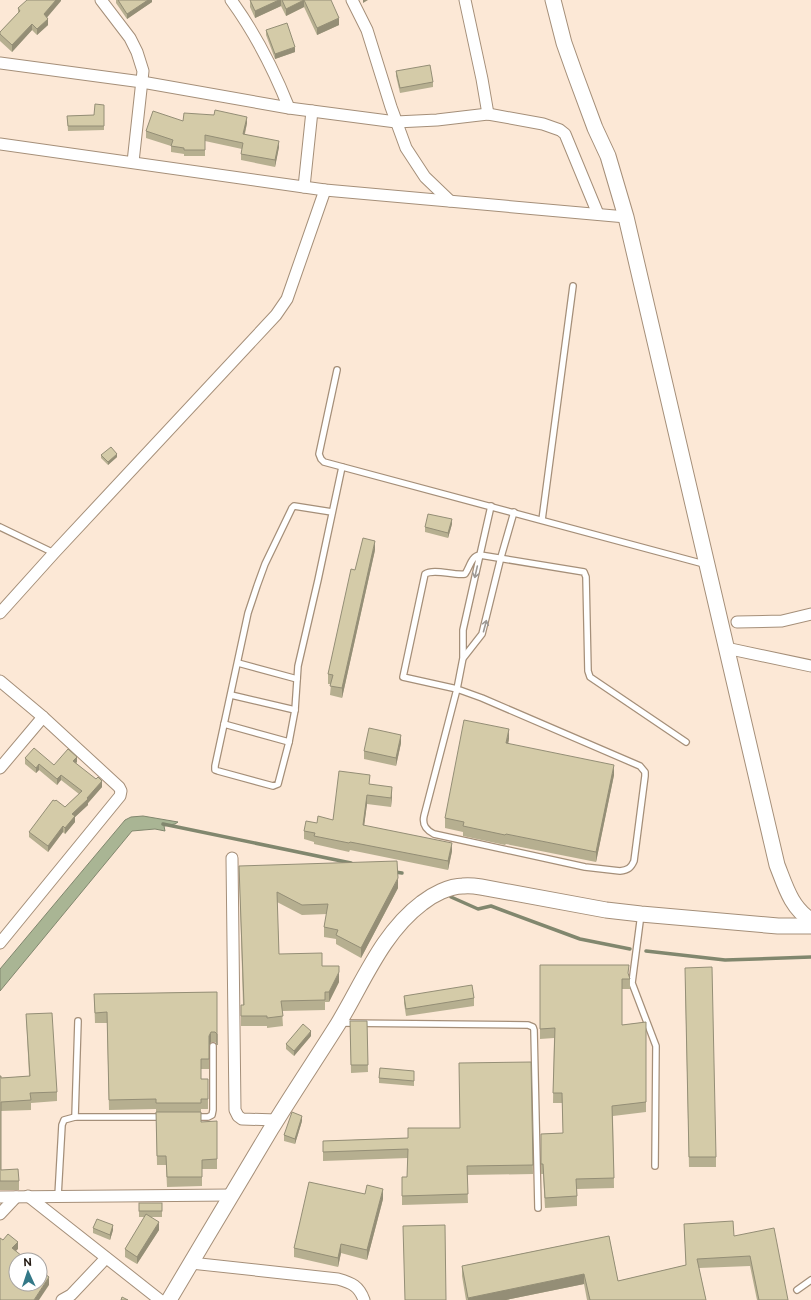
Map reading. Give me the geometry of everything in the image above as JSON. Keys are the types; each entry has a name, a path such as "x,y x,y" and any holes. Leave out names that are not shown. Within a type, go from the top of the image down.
{"street":[{"path":"101,0 124,29 138,52 143,71 133,162"},
{"path":"231,0 260,46 289,108"},
{"path":"352,0 367,30 377,65 406,148 425,177 450,200"},
{"path":"465,0 488,114"},
{"path":"553,0 564,43 593,122 608,156 626,217 777,865 789,895 798,910 811,920"},
{"path":"0,56 5,64 142,82 289,108 396,122 437,120 488,114 543,124 560,130 565,134 598,214"},
{"path":"304,187 312,111"},
{"path":"0,144 325,190 450,200 626,217"},
{"path":"0,612 276,315 287,299 325,190"},
{"path":"737,622 782,621 811,614"},
{"path":"726,648 811,666"},
{"path":"0,681 43,717 119,787 121,791 120,796 0,943"},
{"path":"0,768 43,717"},
{"path":"232,858 235,1110 238,1116 242,1119 277,1120"},
{"path":"169,1300 277,1120 338,1023 386,941 396,928 422,903 435,895 448,889 461,886 481,887 606,910 778,926 811,926"},
{"path":"0,1197 232,1195"},
{"path":"0,1214 16,1196"},
{"path":"28,1196 160,1300"},
{"path":"62,1300 71,1295 106,1258"},
{"path":"191,1263 338,1279 356,1286 364,1300"}],"lane":[{"path":"542,520 574,286"},
{"path":"337,370 319,454 324,462 707,564"},
{"path":"332,512 294,506 265,564 248,613 215,770 273,786 278,784 289,742 295,710 301,651 318,580 342,467"},
{"path":"490,506 480,555 463,630 463,658 457,689 424,816 423,822 425,828 434,834 585,868 620,871 626,870 632,866 634,861 645,776 645,772 640,766 457,689 404,678 402,676 425,574 430,572 460,575 465,574 475,556 480,555 501,557 584,572 586,577 588,671 590,677 686,742"},
{"path":"463,658 482,634 514,512"},
{"path":"0,527 54,553"},
{"path":"238,663 297,679"},
{"path":"231,695 295,710"},
{"path":"224,724 289,742"},
{"path":"641,914 632,984 656,1046 655,1166"},
{"path":"75,1117 78,1021"},
{"path":"338,1023 528,1025 533,1027 538,1208"},
{"path":"192,1117 208,1117 212,1115 214,1110 213,1046"},
{"path":"58,1196 62,1125 64,1120 75,1117 169,1117"},
{"path":"797,1290 811,1280"}],"shaded area":[{"path":"143,816 178,822 164,826 165,831 155,829 132,831 0,991 0,969 125,820 131,817"}],"building":[{"path":"27,0 56,0 44,14 48,19 37,29 32,24 12,45 0,34 0,32 20,11 18,8"},
{"path":"118,0 148,0 127,14"},
{"path":"250,0 279,0 255,11"},
{"path":"282,0 304,0 286,9"},
{"path":"304,0 331,0 339,18 317,28"},
{"path":"287,23 295,47 275,54 266,30"},
{"path":"430,65 433,82 400,88 396,71"},
{"path":"95,104 104,105 104,126 68,126 67,116 94,115"},
{"path":"215,110 247,117 243,134 279,141 275,160 241,154 243,143 205,135 205,150 184,150 184,148 171,146 173,140 146,131 153,111 183,121 184,113 214,115"},
{"path":"111,447 117,454 108,462 101,455"},
{"path":"428,514 452,519 448,533 425,527"},
{"path":"363,538 375,541 342,688 330,686 333,675 328,674 351,569 355,570"},
{"path":"464,720 509,729 506,743 614,765 596,852 463,826 464,822 445,818"},
{"path":"369,728 401,735 396,758 364,751"},
{"path":"34,748 54,765 68,749 77,757 73,761 96,779 98,777 102,781 87,798 88,799 72,814 75,816 65,828 63,826 48,846 29,832 53,800 56,800 65,807 82,791 61,775 57,779 39,764 36,768 25,758"},
{"path":"339,771 370,775 369,784 392,787 391,798 367,795 363,825 452,843 448,861 314,836 315,833 304,831 306,821 317,823 318,816 333,820"},
{"path":"397,861 398,878 361,948 336,935 338,930 324,927 328,904 302,905 277,892 279,954 322,953 322,966 339,966 339,972 329,992 325,992 325,1000 281,1001 283,1016 267,1018 267,1016 241,1016 241,1005 244,1005 239,866"},
{"path":"540,965 629,965 628,973 630,979 622,979 622,1025 646,1022 646,1102 612,1106 614,1178 576,1179 577,1196 545,1198 543,1164 541,1164 541,1134 563,1133 562,1093 553,1093 555,1028 540,1029"},
{"path":"712,967 716,1157 689,1157 685,968"},
{"path":"472,985 474,998 406,1009 404,996"},
{"path":"217,992 217,1034 215,1032 211,1032 209,1036 209,1059 201,1059 201,1079 208,1079 208,1099 201,1099 201,1103 156,1103 156,1099 109,1100 107,1012 95,1013 94,994"},
{"path":"52,1013 57,1092 30,1093 31,1100 1,1102 1,1170 18,1169 19,1181 0,1181 0,1076 1,1078 30,1076 26,1014"},
{"path":"350,1021 367,1021 368,1065 351,1065"},
{"path":"303,1024 311,1031 294,1051 286,1044"},
{"path":"531,1062 533,1165 467,1166 468,1194 402,1196 402,1177 407,1177 408,1149 323,1152 323,1141 408,1138 408,1128 460,1128 459,1063"},
{"path":"380,1068 414,1071 414,1081 379,1078"},
{"path":"156,1112 201,1112 201,1122 217,1121 217,1159 202,1160 202,1177 167,1177 166,1156 157,1156"},
{"path":"292,1112 302,1116 295,1139 284,1135"},
{"path":"309,1182 365,1194 367,1185 383,1189 367,1250 341,1244 338,1258 294,1248"},
{"path":"139,1203 162,1203 162,1211 139,1211"},
{"path":"146,1214 159,1222 137,1257 125,1249"},
{"path":"97,1219 113,1225 110,1235 93,1228"},
{"path":"733,1221 734,1236 774,1228 788,1300 759,1300 750,1256 697,1259 706,1300 590,1300 584,1274 468,1298 462,1266 609,1236 618,1281 686,1265 684,1224"},
{"path":"445,1225 446,1300 405,1300 403,1226"},
{"path":"8,1234 18,1242 12,1248 17,1252 8,1252 8,1292 39,1292 34,1300 0,1300 0,1238 3,1240"},
{"path":"122,1297 128,1300 121,1300"}],"waterway":[{"path":"163,824 351,863"},
{"path":"395,872 402,873"},
{"path":"451,897 478,909 491,906 580,939 630,949"},
{"path":"646,951 725,960 811,957"}]}
